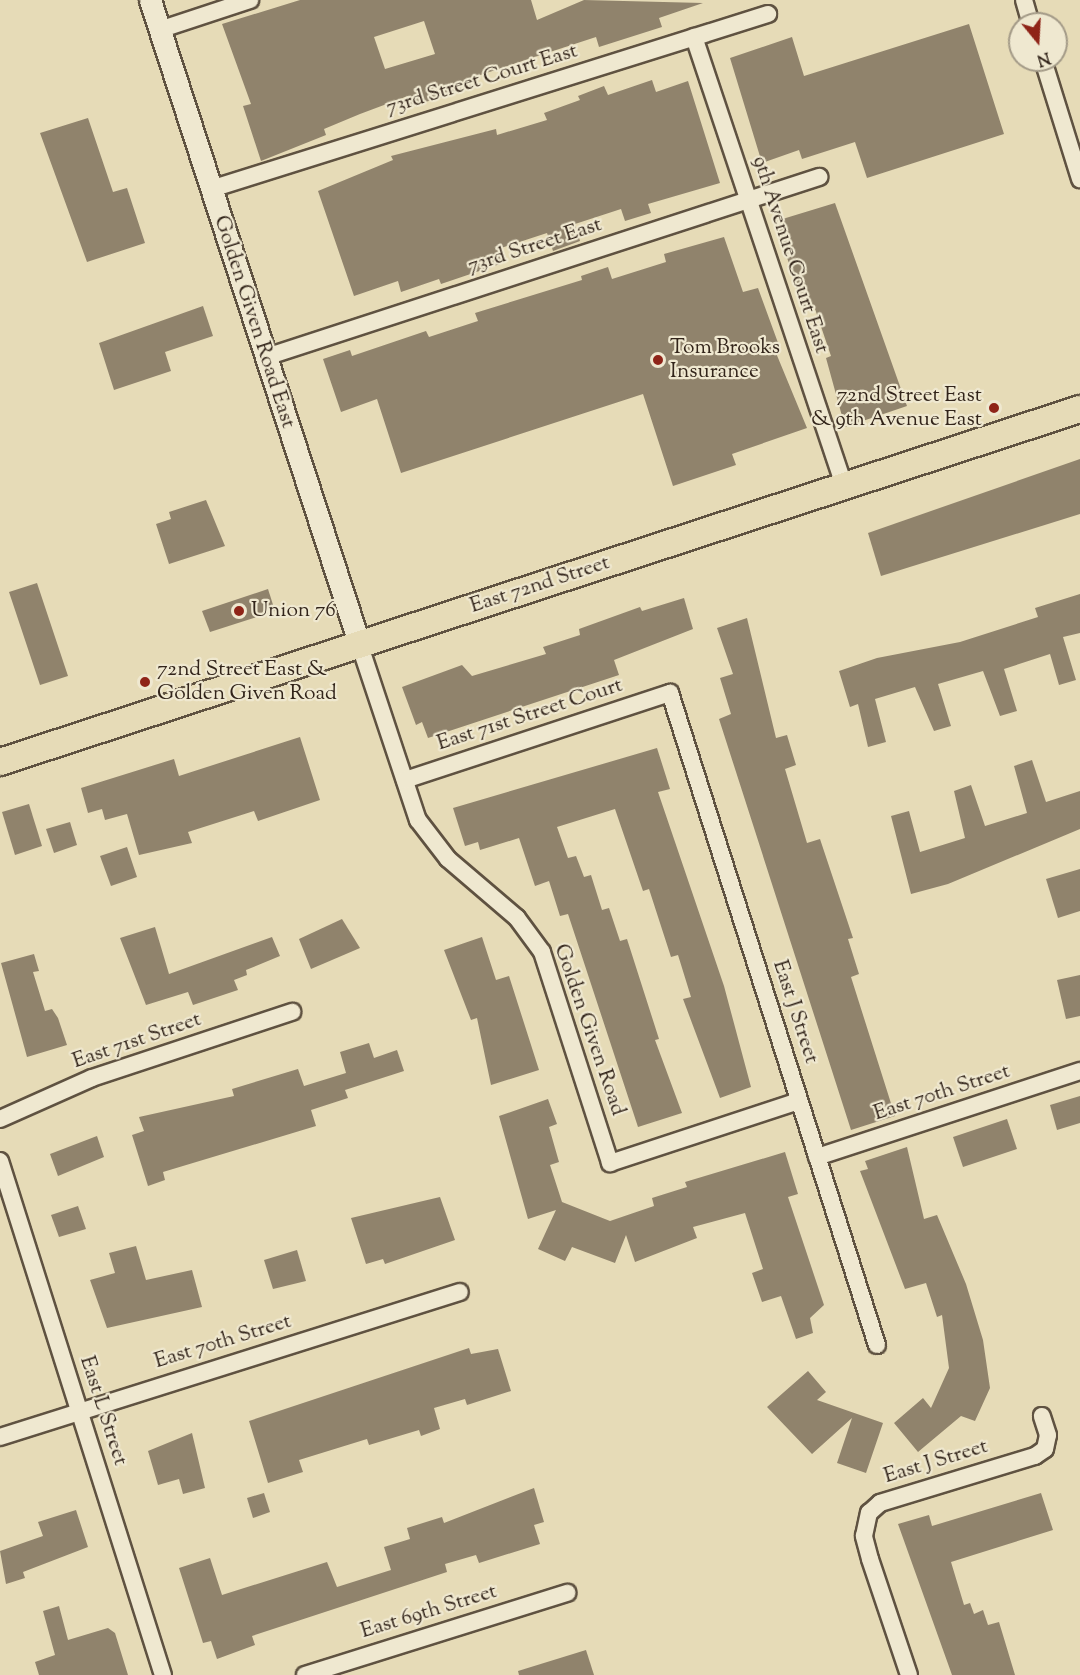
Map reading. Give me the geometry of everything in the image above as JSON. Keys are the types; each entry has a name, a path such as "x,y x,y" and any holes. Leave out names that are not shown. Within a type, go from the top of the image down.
{"main road":[{"name":"East 72nd Street","path":"0,762 1080,409"}],"street":[{"name":"Golden Given Road East","path":"150,0 359,643"},
{"path":"159,30 250,0"},
{"name":"73rd Street Court East","path":"211,189 768,14"},
{"name":"9th Avenue Court East","path":"694,37 844,486"},
{"path":"1047,72 1080,179"},
{"name":"73rd Street East","path":"266,357 819,177"},
{"name":"Golden Given Road","path":"359,643 405,780 432,841 518,918 542,952 610,1163 799,1101"},
{"name":"East 71st Street Court","path":"405,780 670,693"},
{"name":"East J Street","path":"670,693 877,1345"},
{"name":"East 71st Street","path":"0,1119 92,1078 292,1012"},
{"name":"East 70th Street","path":"817,1157 1080,1071"},
{"name":"East L Street","path":"0,1161 163,1675"},
{"name":"East 70th Street","path":"0,1437 460,1292"},
{"name":"East J Street","path":"909,1675 864,1536 869,1513 880,1503 1035,1456 1045,1449 1048,1435 1042,1416"},
{"name":"East 69th Street","path":"305,1675 567,1593"}],"building":[{"path":"300,0 531,0 537,20 584,0 703,3 659,18 662,27 599,47 596,37 471,78 474,87 436,99 411,106 408,96 324,129 326,135 261,161 243,106 251,104 222,24","holes":["424,21 435,54 385,69 374,37"]},
{"path":"969,24 1004,134 867,178 855,142 802,159 799,150 762,163 730,58 792,37 804,76"},
{"path":"652,80 656,92 688,81 720,183 648,204 651,213 625,221 621,209 575,224 580,241 553,251 547,233 498,249 503,263 441,284 439,279 401,292 398,281 354,296 318,191 393,160 391,156 496,129 497,135 547,120 544,113 580,100 578,96 604,86 608,95"},
{"path":"88,118 113,192 127,188 145,243 87,262 40,133"},
{"path":"835,203 907,406 845,427 826,358 831,356 814,306 803,310 776,221"},
{"path":"724,237 743,292 758,288 781,351 776,353 807,428 732,454 736,465 673,486 643,394 401,473 377,399 341,412 323,359 350,350 352,356 426,331 429,337 478,321 475,313 582,280 581,276 608,267 612,279 666,262 664,254"},
{"path":"203,306 213,336 165,352 171,371 114,390 99,343"},
{"path":"1080,459 1080,514 881,576 868,533"},
{"path":"206,500 225,546 169,564 156,524 171,519 169,512"},
{"path":"37,583 68,676 40,685 9,592"},
{"name":"Union 76","path":"268,589 275,611 210,632 202,611"},
{"path":"1080,594 1080,633 1063,637 1076,680 1059,685 1050,654 1004,669 1017,711 1000,716 983,671 938,684 951,726 934,731 915,687 875,699 886,742 868,747 858,704 850,707 839,671 877,658 960,642 1038,617 1035,608"},
{"path":"684,598 693,629 614,660 619,675 428,738 422,722 416,725 402,687 462,665 472,676 546,654 543,647 580,635 579,629 640,607 642,611"},
{"path":"747,618 776,738 787,735 796,765 785,769 807,843 820,839 853,938 848,939 859,974 851,977 895,1116 851,1130 719,719 731,714 720,678 733,674 717,628"},
{"path":"300,737 320,800 258,821 254,811 188,832 192,843 139,855 127,814 105,820 102,809 88,813 81,788 174,759 179,776"},
{"path":"657,748 670,789 658,792 724,986 751,1087 720,1098 683,999 691,997 678,955 671,957 649,889 643,891 615,809 557,827 568,858 576,856 584,877 591,875 602,910 609,908 620,941 627,939 659,1039 655,1040 682,1113 638,1127 568,914 560,916 549,881 535,886 519,838 480,850 478,842 465,846 453,808"},
{"path":"1032,760 1046,802 1080,791 1080,829 948,884 911,894 891,816 909,811 920,852 965,838 954,791 971,785 985,826 1027,813 1014,766"},
{"path":"29,804 42,846 15,855 2,812"},
{"path":"70,822 77,845 54,853 46,829"},
{"path":"127,847 137,877 111,886 100,856"},
{"path":"1080,869 1080,911 1058,918 1046,879"},
{"path":"342,919 360,948 311,969 299,939"},
{"path":"155,927 169,974 272,937 280,956 246,970 247,975 234,980 238,990 193,1005 188,992 146,1005 120,938"},
{"path":"482,937 496,980 509,976 539,1070 491,1085 477,1018 471,1020 444,950"},
{"path":"34,954 39,971 33,972 45,1011 52,1009 58,1018 67,1045 27,1057 1,963"},
{"path":"1080,975 1080,1016 1066,1019 1057,980"},
{"path":"369,1043 374,1058 397,1050 404,1071 345,1090 348,1098 311,1110 316,1126 163,1172 165,1180 148,1186 132,1135 144,1131 139,1117 234,1096 232,1089 298,1069 304,1086 346,1073 340,1052"},
{"path":"1080,1096 1080,1123 1057,1130 1050,1105"},
{"path":"548,1099 557,1124 549,1127 559,1162 550,1165 562,1202 610,1221 654,1206 652,1198 687,1187 685,1182 785,1152 798,1194 788,1197 824,1305 810,1318 813,1333 796,1339 781,1296 762,1302 752,1273 763,1269 745,1213 693,1227 697,1238 635,1262 626,1235 615,1263 572,1247 565,1261 538,1249 556,1210 528,1219 499,1116"},
{"path":"1007,1119 1017,1149 963,1167 953,1137"},
{"path":"97,1136 104,1157 58,1176 50,1154"},
{"path":"907,1147 924,1219 937,1215 966,1284 983,1340 990,1388 975,1421 961,1416 918,1452 894,1423 923,1398 931,1408 949,1368 942,1315 937,1317 926,1283 905,1289 860,1171 868,1169 865,1161"},
{"path":"440,1197 455,1240 385,1264 383,1259 366,1264 351,1218"},
{"path":"78,1206 86,1229 59,1237 51,1215"},
{"path":"136,1246 146,1280 192,1270 202,1307 107,1328 90,1280 115,1273 109,1253"},
{"path":"297,1250 306,1281 273,1289 264,1260"},
{"path":"469,1348 471,1354 498,1349 511,1391 467,1405 465,1399 434,1408 440,1429 421,1436 419,1430 369,1445 367,1439 299,1460 303,1472 268,1483 249,1421"},
{"path":"808,1371 826,1392 817,1400 883,1423 866,1473 837,1463 852,1418 812,1454 767,1407"},
{"path":"192,1433 205,1488 183,1494 179,1479 158,1485 148,1451"},
{"path":"534,1488 544,1522 534,1525 540,1544 479,1563 476,1555 445,1564 447,1572 252,1636 255,1645 217,1659 211,1641 203,1643 179,1568 210,1558 222,1595 327,1562 337,1587 391,1570 384,1547 410,1539 407,1528 442,1517 444,1523"},
{"path":"264,1493 270,1512 253,1518 247,1498"},
{"path":"1041,1493 1053,1530 951,1562 964,1605 970,1603 974,1614 983,1610 988,1625 999,1622 1015,1675 952,1675 898,1524 929,1515 932,1526"},
{"path":"76,1510 88,1547 23,1572 25,1578 6,1584 0,1551 43,1536 38,1522"},
{"path":"59,1606 68,1640 108,1628 115,1633 128,1675 39,1675 35,1662 55,1655 43,1611"},
{"path":"586,1650 594,1675 519,1675 518,1671"}],"place":[{"name":"Tom Brooks Insurance","path":"658,360"},
{"name":"72nd Street East & 9th Avenue East","path":"994,408"},
{"name":"Union 76","path":"239,611"},
{"name":"72nd Street East & Golden Given Road","path":"145,682"}]}
